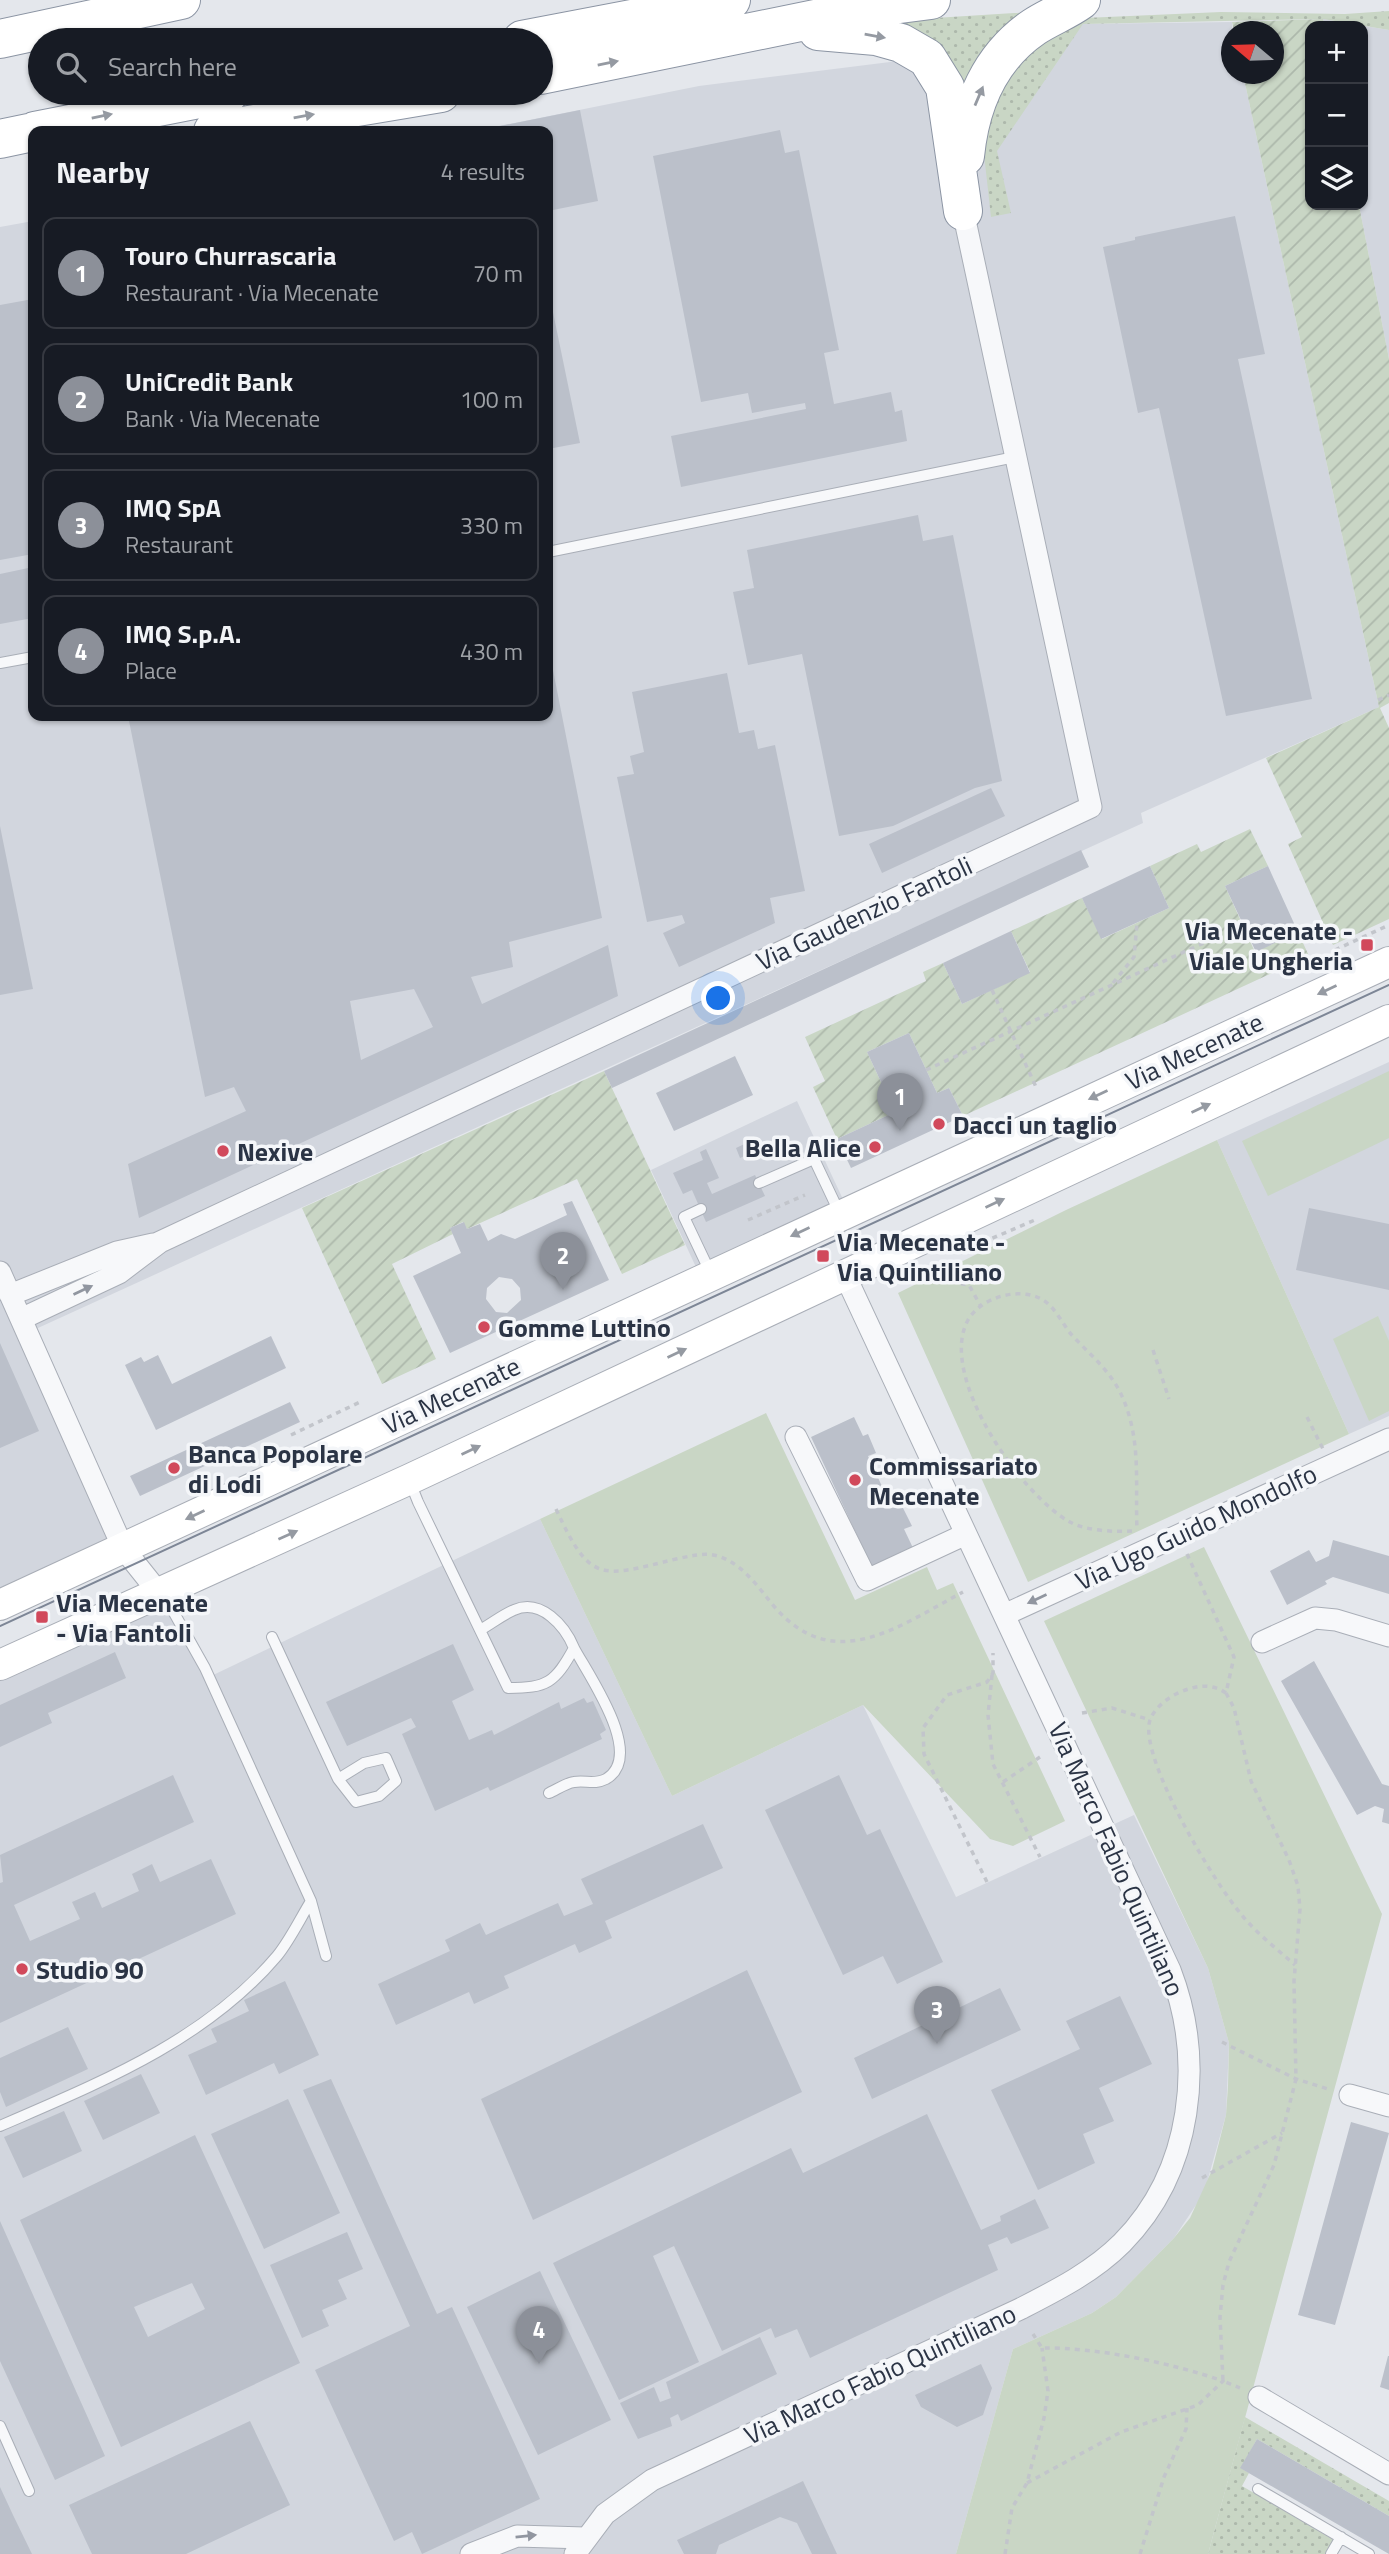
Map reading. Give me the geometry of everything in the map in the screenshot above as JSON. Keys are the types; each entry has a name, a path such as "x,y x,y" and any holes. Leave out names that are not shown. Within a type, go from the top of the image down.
{"highway":[{"path":"51,28 181,0"},
{"path":"553,34 731,0"},
{"path":"553,73 869,8 931,0"},
{"path":"963,211 969,123 983,85 1004,54 1023,36 1081,0"},
{"path":"783,27 876,36 901,43 928,58 945,87 963,211"},
{"path":"0,39 28,33"},
{"path":"65,126 169,105"},
{"path":"243,126 369,105"},
{"path":"0,139 28,133"}],"main road":[{"name":"Via Mecenate","path":"0,1605 1389,962"},
{"name":"Via Mecenate","path":"0,1665 410,1479 844,1273 1389,1020"}],"street":[{"name":"Via Gaudenzio Fantoli","path":"10,1295 117,1252 160,1242 1091,807 963,211"},
{"name":"Via Gaudenzio Fantoli","path":"21,1320 119,1273 160,1242"},
{"path":"0,1272 123,1548 159,1593"},
{"name":"Via Marco Fabio Quintiliano","path":"471,2554 517,2536 580,2546 605,2514 652,2480 1070,2284 1123,2242 1145,2216 1165,2182 1177,2152 1186,2114 1189,2042 1184,2007 1110,1839 844,1273"},
{"path":"796,1437 867,1580 966,1534"},
{"name":"Via Ugo Guido Mondolfo","path":"1004,1615 1389,1439"},
{"path":"1262,1642 1315,1618 1336,1620 1389,1636"},
{"path":"1350,2095 1389,2106"},
{"path":"1259,2397 1389,2474"}],"lane":[{"path":"553,551 1015,457"},
{"path":"0,663 28,658"},
{"path":"759,1183 814,1159 840,1214"},
{"path":"701,1209 684,1217 711,1274"},
{"path":"410,1479 435,1538 508,1688 538,1688 563,1669 574,1648"},
{"path":"159,1593 173,1611 205,1668 311,1901 326,1956"},
{"path":"480,1630 516,1608 543,1611 565,1628 617,1731 622,1748 620,1765 609,1777 597,1783 574,1782 549,1793"},
{"path":"272,1637 338,1779 356,1802 379,1796 396,1781 386,1758 364,1763 338,1779"},
{"path":"0,2126 131,2069 218,2012 277,1956 311,1901"},
{"path":"0,2426 29,2491"},
{"path":"1258,2489 1369,2554"},
{"path":"1331,2554 1340,2537"}],"path":[{"path":"1378,700 1389,695"},
{"path":"1109,986 1121,977 1134,957 1137,923"},
{"path":"926,1070 1243,925"},
{"path":"1335,950 1389,925"},
{"path":"992,990 1037,1087"},
{"path":"748,1220 805,1195"},
{"path":"974,1246 1035,1220"},
{"path":"923,1273 929,1278 969,1284 980,1305"},
{"path":"1022,1295 1044,1300 1104,1368 1121,1395 1138,1452 1138,1533 1071,1523 1046,1504 995,1444 973,1405 962,1350 967,1322 980,1305 993,1297 1022,1295"},
{"path":"1153,1350 1169,1399"},
{"path":"291,1435 360,1402"},
{"path":"1307,1417 1324,1451"},
{"path":"556,1509 580,1553 588,1563 607,1573 698,1554 715,1555 732,1561 746,1573 795,1627 829,1642 856,1643 885,1634 963,1592"},
{"path":"1185,1549 1234,1657 1227,1693 1234,1708 1251,1781 1289,1860 1298,1886 1300,1909 1295,1965 1296,2079 1266,2186 1230,2262 1223,2285 1220,2317 1223,2381"},
{"path":"993,1653 989,1734 993,1764 1040,1857"},
{"path":"987,1882 924,1754 923,1728 947,1695 980,1685 993,1673"},
{"path":"1227,1693 1206,1686 1192,1687 1173,1695 1159,1706 1150,1720 1149,1739 1155,1763 1212,1876 1242,1916 1295,1965"},
{"path":"1082,1713 1112,1708 1150,1720"},
{"path":"1003,1782 1041,1757"},
{"path":"1222,2042 1296,2079 1350,2095"},
{"path":"1202,2178 1282,2133"},
{"path":"1005,2554 1012,2508 1027,2483 1040,2440 1048,2391 1042,2348 1033,2334"},
{"path":"1042,2348 1111,2355 1200,2372 1259,2397"},
{"path":"1027,2483 1121,2432 1198,2404 1223,2381"},
{"path":"1140,2554 1164,2477 1186,2429 1187,2408"}],"shaded area":[{"path":"1221,22 1221,84 1245,84 1379,707 1141,813 1143,823 27,1333 123,1548 0,1605 0,227 28,222 28,721 553,721 553,126 499,126 699,86 898,61 1083,24"},
{"path":"1368,26 1389,30 1389,359 1360,210 1368,210"},
{"path":"1389,1062 1389,1416 1349,1434 1217,1140"},
{"path":"797,1101 848,1210 701,1278 651,1170"},
{"path":"540,1519 672,1796 863,1705 956,1897 1134,1815 1208,1968 1229,2043 1226,2115 1204,2193 1174,2238 1116,2297 1092,2313 1013,2349 956,2554 0,2554 0,1665 159,1593 209,1677"}],"green space":[{"path":"1389,11 1389,30 1368,26 1368,21 1323,19 1083,24 997,151 1011,213 991,217 981,127 1014,62 1084,18 1221,12 1345,14"},
{"path":"1032,12 962,98 887,21"},
{"path":"1323,19 1305,21 1305,210 1360,210 1389,359 1389,703 1380,708 1389,728 1389,919 1333,945 1288,844 1302,837 1266,758 1379,707 1245,84 1284,84 1284,21 1262,21"},
{"path":"1250,829 1268,866 1225,886 1255,952 1298,932 1309,956 963,1116 949,1088 937,1093 909,1033 867,1052 895,1112 837,1139 813,1087 825,1081 805,1037 926,981 923,972 943,963 962,1004 1030,972 1011,931 1082,898 1102,939 1169,908 1150,866 1197,844 1201,852"},
{"path":"604,1071 685,1245 622,1274 577,1179 467,1229 463,1222 450,1228 453,1234 392,1264 436,1359 382,1384 302,1208"},
{"path":"1389,1071 1389,1138 1268,1196 1242,1141"},
{"path":"1217,1140 1349,1434 1028,1582 898,1293 1066,1210"},
{"path":"1378,1316 1389,1341 1389,1411 1369,1421 1333,1339"},
{"path":"766,1413 855,1600 927,1567 937,1590 953,1583 1065,1821 1013,1846 990,1839 863,1705 672,1796 540,1519"},
{"path":"1204,1547 1382,1914 1208,2554 956,2554 1013,2349 1092,2313 1116,2297 1174,2238 1190,2218 1212,2170 1226,2115 1229,2043 1208,1968 1044,1621"},
{"path":"1245,2417 1389,2501 1389,2516 1257,2439 1241,2468 1249,2473 1242,2486 1334,2540 1327,2554 1208,2554"}],"building":[{"path":"580,110 598,201 553,210 553,126 500,126"},
{"path":"780,130 785,153 799,150 839,350 824,353 834,404 891,392 895,412 902,410 907,441 681,487 671,436 806,409 805,403 752,413 748,393 701,402 653,156"},
{"path":"1235,216 1265,354 1238,359 1312,699 1226,716 1159,408 1138,413 1103,247 1135,240 1135,237"},
{"path":"28,300 28,555 0,560 0,305"},
{"path":"553,312 580,443 553,448"},
{"path":"918,515 923,541 953,535 1002,781 975,788 893,826 839,836 802,654 748,665 733,592 754,588 747,550"},
{"path":"28,568 28,619 0,624 0,574"},
{"path":"553,670 602,918 509,942 513,967 471,977 482,1004 608,945 618,996 139,1218 128,1164 246,1111 234,1087 205,1097 129,721 553,721","holes":["414,989 433,1027 361,1060 350,1001"]},
{"path":"727,673 739,733 754,730 758,749 775,745 805,891 770,898 775,923 679,967 663,933 685,923 682,915 647,922 617,777 634,774 630,756 644,752 632,692"},
{"path":"991,788 1005,816 882,873 869,844"},
{"path":"0,826 33,989 0,995"},
{"path":"1081,850 1089,867 612,1088 604,1071"},
{"path":"1150,866 1169,908 1101,939 1082,898"},
{"path":"1268,866 1298,932 1256,952 1225,886"},
{"path":"1011,931 1030,973 962,1004 943,963"},
{"path":"909,1033 937,1093 949,1088 963,1116 851,1168 837,1139 895,1112 867,1052"},
{"path":"735,1056 753,1095 674,1131 656,1093"},
{"path":"757,1138 762,1148 740,1158 736,1148"},
{"path":"706,1149 719,1178 707,1183 712,1194 755,1175 765,1196 706,1222 692,1190 683,1194 673,1173 703,1160 700,1152"},
{"path":"572,1201 609,1280 450,1353 413,1276 461,1253 450,1228 464,1222 467,1229 480,1224 488,1241 501,1234 515,1239 567,1215 563,1204","holes":["499,1277 512,1279 520,1288 521,1300 507,1313 496,1312 486,1299 487,1288"]},
{"path":"1309,1208 1389,1224 1389,1290 1296,1270"},
{"path":"271,1336 286,1368 156,1430 125,1365 141,1357 144,1362 158,1355 172,1384"},
{"path":"0,1343 39,1431 0,1448"},
{"path":"290,1402 300,1422 140,1496 130,1476"},
{"name":"Commissariato Mecenate","path":"854,1417 863,1436 868,1434 876,1453 868,1456 892,1508 901,1504 912,1526 904,1529 913,1548 872,1567 811,1437"},
{"path":"1333,1540 1389,1556 1389,1594 1333,1577 1325,1581 1327,1584 1287,1605 1270,1571 1309,1550 1316,1562 1329,1556"},
{"path":"453,1644 474,1690 452,1701 469,1740 492,1730 494,1735 559,1702 561,1709 584,1698 587,1703 593,1701 606,1730 600,1734 602,1739 490,1791 488,1787 435,1811 402,1734 416,1727 411,1718 347,1746 326,1702"},
{"path":"115,1652 126,1678 48,1713 52,1723 0,1747 0,1705"},
{"path":"1314,1661 1382,1784 1389,1786 1389,1824 1382,1822 1384,1809 1375,1806 1357,1815 1281,1681"},
{"path":"173,1775 194,1822 14,1905 30,1941 80,1919 72,1902 95,1892 102,1908 139,1891 132,1874 152,1864 160,1882 211,1859 236,1914 0,2023 0,1883 3,1882 0,1855"},
{"path":"839,1775 867,1835 880,1829 943,1962 897,1984 883,1956 843,1975 765,1810"},
{"path":"703,1824 723,1868 605,1921 612,1938 579,1953 575,1944 504,1976 509,1988 474,2004 469,1992 396,2025 378,1984 450,1951 445,1940 480,1923 486,1935 558,1903 564,1916 593,1904 581,1879"},
{"path":"747,1970 802,2092 533,2220 481,2099"},
{"path":"285,1981 319,2055 279,2074 274,2063 206,2095 188,2055 217,2042 211,2029 249,2011 244,2000"},
{"path":"1000,1988 1021,2030 872,2099 854,2058"},
{"path":"1120,1996 1152,2064 1099,2088 1114,2121 1083,2134 1095,2163 1038,2190 991,2090 1080,2049 1066,2021"},
{"path":"68,2027 88,2069 6,2107 0,2092 0,2058"},
{"path":"141,2074 160,2113 103,2140 84,2101"},
{"path":"331,2079 437,2314 452,2307 540,2499 422,2554 412,2532 394,2541 315,2370 410,2326 303,2090"},
{"path":"288,2099 340,2213 264,2249 211,2134"},
{"path":"64,2111 82,2151 23,2178 4,2137"},
{"path":"927,2114 981,2230 1001,2221 1000,2216 1035,2199 1049,2228 1011,2244 1007,2237 988,2245 998,2270 810,2358 797,2329 775,2338 771,2328 722,2351 674,2246 653,2256 699,2362 619,2400 553,2263 791,2148 803,2173"},
{"path":"1351,2122 1389,2133 1335,2325 1298,2315"},
{"path":"195,2135 300,2363 121,2447 20,2220","holes":["192,2283 205,2309 148,2337 134,2307"]},
{"path":"0,2221 105,2456 55,2480 0,2361"},
{"path":"347,2232 363,2269 338,2280 347,2299 322,2310 329,2326 302,2338 270,2265"},
{"path":"540,2271 611,2420 538,2455 467,2307"},
{"path":"760,2337 777,2374 681,2421 678,2414 670,2418 672,2426 638,2439 620,2403 654,2387 660,2402 671,2398 666,2382"},
{"path":"1389,2356 1389,2390 1380,2387"},
{"path":"981,2364 992,2388 983,2415 957,2427 921,2407 915,2395"},
{"path":"250,2421 290,2505 186,2554 92,2554 69,2505"},
{"path":"1257,2439 1389,2516 1389,2554 1240,2468"},
{"path":"803,2481 837,2554 812,2554 797,2523 780,2517 719,2545 716,2554 684,2554 677,2540"},
{"path":"0,2487 13,2515 32,2554 0,2554"}],"tram line":[{"path":"0,1626 1389,985"}],"place":[{"name":"Via Mecenate - Viale Ungheria","path":"1367,945"},
{"name":"Dacci un taglio","path":"939,1124"},
{"name":"Touro Churrascaria","path":"900,1131"},
{"name":"Bella Alice","path":"875,1147"},
{"name":"Nexive","path":"223,1151"},
{"name":"Via Mecenate - Via Quintiliano","path":"823,1256"},
{"name":"UniCredit Bank","path":"563,1290"},
{"name":"Gomme Luttino","path":"484,1327"},
{"name":"Banca Popolare di Lodi","path":"174,1468"},
{"name":"Commissariato Mecenate","path":"855,1480"},
{"name":"Via Mecenate - Via Fantoli","path":"42,1617"},
{"name":"Studio 90","path":"22,1969"},
{"name":"IMQ SpA","path":"937,2044"},
{"name":"IMQ S.p.A.","path":"539,2364"}]}
